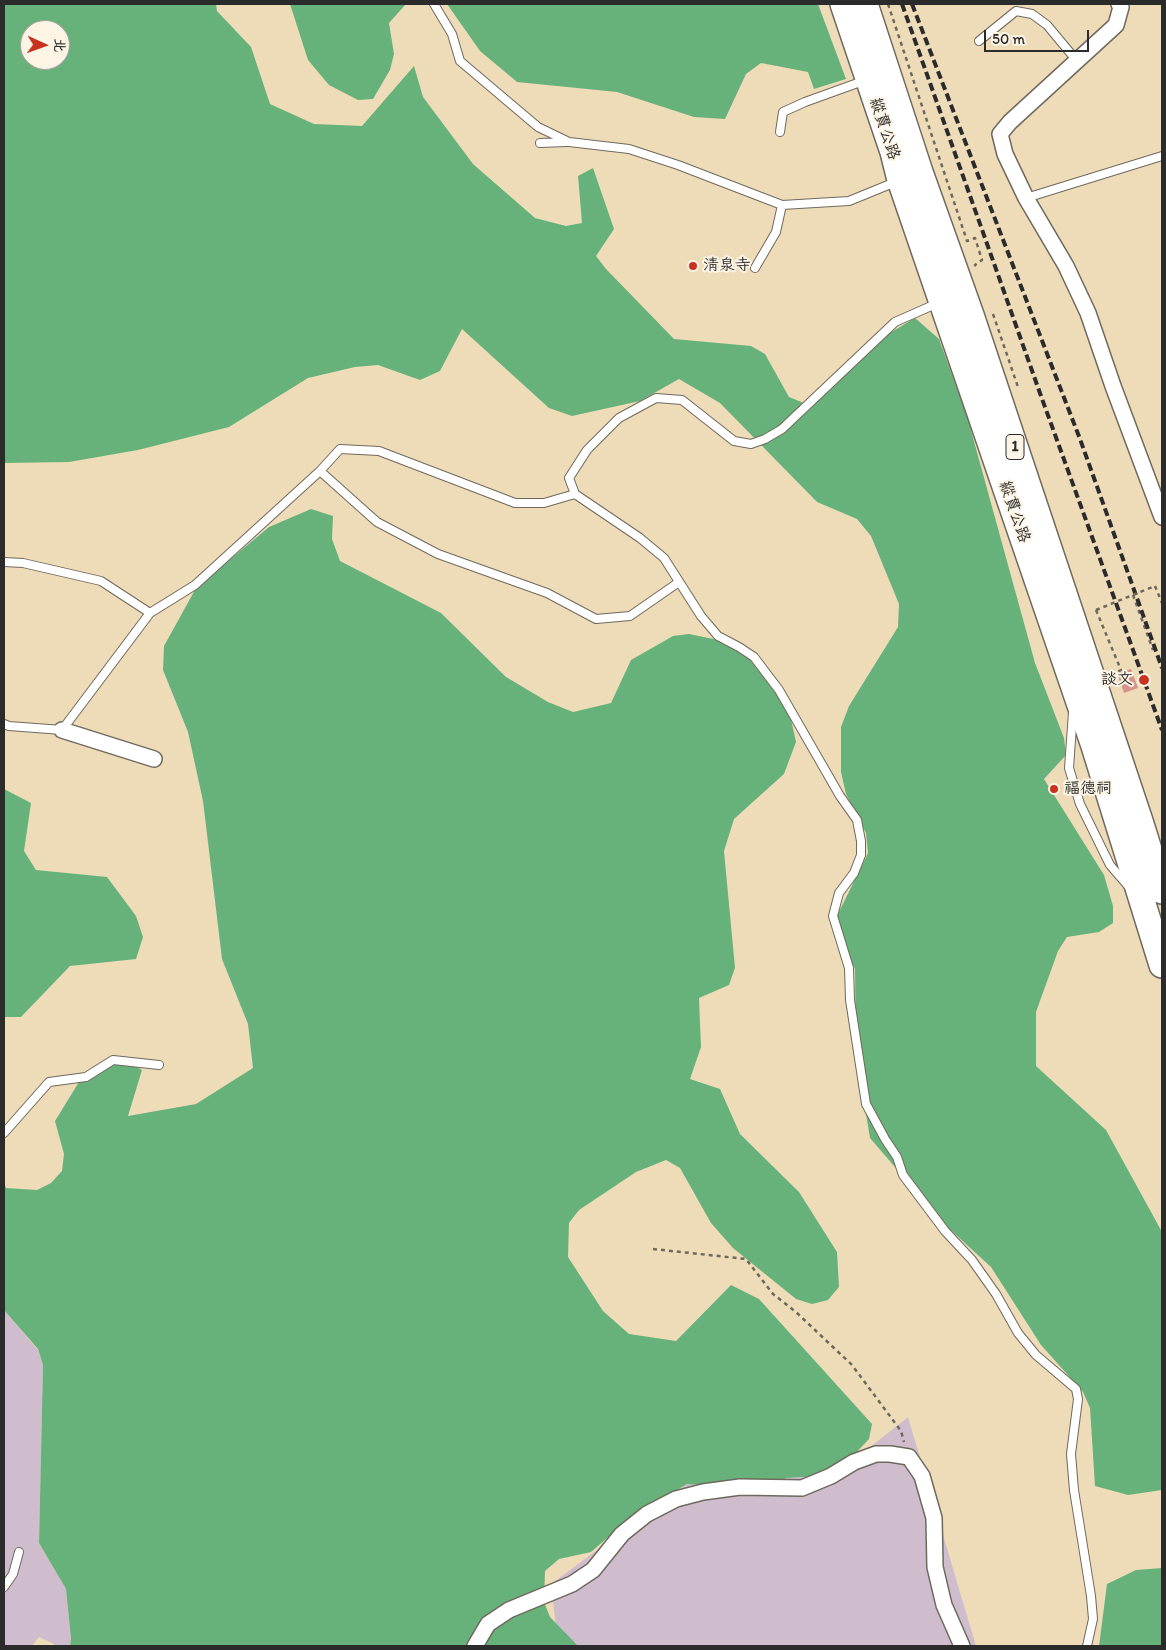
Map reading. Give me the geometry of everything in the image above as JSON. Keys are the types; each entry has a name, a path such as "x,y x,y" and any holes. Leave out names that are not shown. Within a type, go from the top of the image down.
{"main road":[{"name":"縱貫公路","path":"843,4 893,152 910,176 974,325 1153,898 1162,965"},
{"name":"縱貫公路","path":"865,4 942,301 1075,690 1104,745"}],"street":[{"path":"1119,4 1121,7 1116,25 1010,122 1000,134 1005,154 1026,198 1066,266 1088,313 1162,517"},
{"path":"62,730 154,759"},
{"path":"475,1646 488,1624 510,1610 572,1584 593,1570 622,1534 647,1514 676,1499 703,1492 740,1487 802,1488 830,1476 854,1462 876,1454 890,1454 909,1458 922,1476 934,1518 935,1567 944,1605 962,1646"}],"lane":[{"path":"434,4 452,34 460,61 538,127 569,142"},
{"path":"979,41 1016,11 1032,14 1046,26 1077,61"},
{"path":"780,132 784,112 805,102 868,79"},
{"path":"540,143 569,142 629,149 678,164 782,205 849,201 910,176"},
{"path":"1026,198 1162,156"},
{"path":"755,268 776,232 782,205"},
{"path":"942,301 895,322 782,429 765,439 751,444 734,441 682,400 656,398 619,418 587,450 569,478 575,494 640,538 664,558 701,616 718,636 754,657 779,690 840,796 856,820 861,841 861,856 854,872 839,893 834,916 849,968 853,1018 866,1104 897,1157 903,1175 996,1294 1018,1333 1036,1355 1076,1388 1078,1399 1072,1454 1074,1490 1093,1619 1087,1646"},
{"path":"4,724 8,726 62,730 150,613 195,585 320,471 340,449 378,451 515,503 544,503 575,494"},
{"path":"320,471 377,522 438,554 547,592 596,620 630,616 679,582"},
{"path":"4,562 23,563 101,582 150,613"},
{"path":"1075,690 1069,768 1080,804 1110,865 1153,898"},
{"path":"4,1133 50,1082 86,1076 113,1060 159,1065"},
{"path":"4,1587 13,1574 20,1552"}],"path":[{"path":"888,4 967,241 975,238 982,260 975,265 978,274"},
{"path":"991,308 1018,387"},
{"path":"1121,670 1096,610 1155,586 1162,603"},
{"path":"1133,595 1153,650"},
{"path":"652,1249 746,1259 773,1294 796,1312 852,1365 901,1431 909,1458"}],"shaded area":[{"path":"4,1310 38,1350 43,1365 39,1543 66,1589 70,1646 54,1646 54,1644 39,1637 32,1646 4,1646"},
{"path":"908,1417 976,1646 566,1646 557,1637 551,1584 687,1484 835,1475"}],"green space":[{"path":"4,4 216,4 217,11 251,47 270,104 314,124 362,126 414,66 423,97 473,164 535,218 566,226 582,223 578,176 593,168 614,229 596,256 606,269 674,339 751,346 765,354 789,397 804,403 831,388 888,334 915,318 939,339 967,416 1035,663 1064,738 1066,755 1044,779 1104,875 1113,906 1113,923 1099,932 1067,937 1058,951 1036,1012 1036,1066 1106,1130 1162,1232 1162,1490 1128,1495 1095,1486 1090,1408 1083,1392 1041,1345 991,1267 943,1223 870,1138 856,1054 855,969 833,924 868,853 866,833 846,794 841,772 841,727 849,706 898,627 899,604 871,536 857,519 817,502 720,403 679,379 640,401 572,416 549,408 462,329 440,371 420,380 378,365 355,367 308,378 229,427 138,450 69,462 4,463"},
{"path":"290,4 406,4 389,23 394,54 390,70 373,99 358,100 329,85 308,60"},
{"path":"447,4 818,4 846,79 814,89 808,72 761,63 746,74 725,119 694,117 617,92 517,82 480,51"},
{"path":"311,509 333,516 332,539 340,561 441,613 506,677 548,702 573,712 611,703 631,660 673,636 689,634 738,644 789,710 796,742 784,774 734,819 724,851 735,968 729,985 699,998 701,1047 690,1079 720,1089 740,1134 799,1192 837,1252 839,1287 828,1300 812,1304 796,1299 733,1248 711,1223 680,1168 666,1160 636,1172 579,1210 569,1223 568,1257 603,1311 629,1334 676,1341 731,1285 759,1299 872,1424 869,1439 835,1475 787,1478 756,1488 687,1484 629,1519 591,1552 559,1559 545,1571 544,1602 550,1617 578,1646 70,1646 66,1589 39,1543 43,1365 38,1349 4,1310 4,1183 6,1188 37,1190 51,1183 62,1171 64,1154 55,1121 82,1077 122,1058 142,1070 128,1116 196,1104 253,1068 248,1024 222,959 203,801 188,732 163,670 164,646 196,588 269,527"},
{"path":"4,789 31,803 24,851 36,870 107,877 136,916 143,937 136,959 70,966 21,1017 4,1017"},
{"path":"1162,1568 1162,1646 1099,1646 1107,1584 1136,1570"}],"building":[{"path":"1131,669 1138,688 1124,693 1117,673"}],"railway":[{"path":"902,4 1162,730"},
{"path":"912,4 1080,439 1162,668"}],"place":[{"name":"清泉寺","path":"693,266"},
{"name":"談文","path":"1144,680"},
{"name":"福德祠","path":"1054,789"}]}
